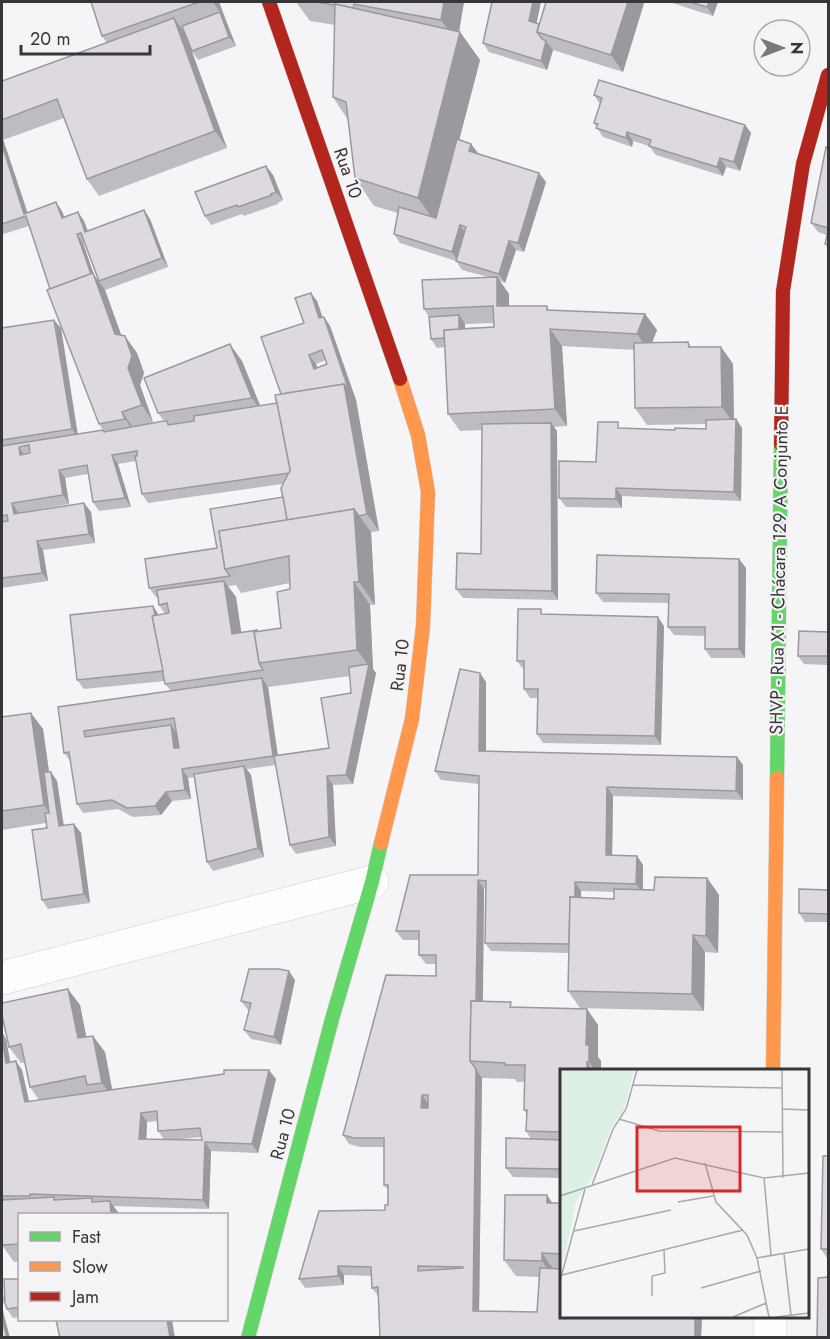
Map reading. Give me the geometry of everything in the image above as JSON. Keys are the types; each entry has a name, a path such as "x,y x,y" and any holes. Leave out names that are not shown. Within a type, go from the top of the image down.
{"street":[{"name":"Rua 10","path":"248,1338 332,1019 372,882 412,719 423,626 428,492 418,435 399,375 269,2"},
{"name":"SHVP - Rua X1 - Chácara 129 A Conjunto E","path":"773,1069 783,291 803,164 828,75"},
{"path":"2,978 372,882"},
{"path":"770,1318 770,1338"}],"building":[{"path":"91,2 199,2 102,36"},
{"path":"316,2 444,2 441,20 354,4 353,8"},
{"path":"492,2 533,2 529,21 539,24 537,32 546,41 541,61 483,43"},
{"path":"546,2 628,2 611,55 537,32"},
{"path":"690,2 709,2 707,7"},
{"path":"335,4 460,32 418,198 355,178 346,102 333,97"},
{"path":"220,12 229,37 192,51 182,26"},
{"path":"174,18 215,131 87,179 57,99 2,120 2,81"},
{"path":"599,80 745,125 734,162 720,158 717,167 649,146 651,140 627,132 626,138 596,128 598,124 594,123 602,98 594,95"},
{"path":"457,139 471,144 469,151 539,173 518,243 509,241 499,274 456,261 466,227 460,225 452,252 394,234 399,207 436,218"},
{"path":"2,145 24,214 56,202 62,218 78,212 85,232 144,210 162,258 99,281 81,233 77,234 91,274 50,289 26,216 2,224"},
{"path":"826,147 828,148 828,228 811,223"},
{"path":"266,166 276,192 238,207 237,205 205,216 195,192"},
{"path":"93,273 115,334 125,336 132,356 128,368 142,405 122,412 125,419 99,424 47,290"},
{"path":"497,277 497,306 547,306 547,310 645,314 637,334 550,329 555,409 448,414 444,330 494,327 493,306 424,309 422,280"},
{"path":"311,293 319,318 324,317 349,391 344,384 281,394 261,337 304,323 295,298","holes":["322,350 327,364 314,369 309,355"]},
{"path":"459,315 459,329 444,330 444,338 431,339 429,317"},
{"path":"54,320 72,429 2,440 2,328"},
{"path":"688,342 689,347 721,347 722,407 635,408 634,343"},
{"path":"230,344 252,398 158,413 144,378"},
{"path":"344,384 367,514 359,516 354,509 287,520 281,488 290,470 275,395"},
{"path":"277,403 289,473 142,494 135,456 137,456 137,451 112,455 125,498 93,502 87,465 59,470 63,495 12,503 14,514 84,503 89,534 37,541 42,573 2,578 2,522 8,521 7,515 2,516 2,446 164,421 167,421 168,425 194,421 194,416","holes":["29,445 30,453 20,455 19,447"]},
{"path":"736,419 734,492 616,488 616,499 559,498 559,461 596,462 598,422 618,422 618,428 675,430 675,428 706,429 706,420"},
{"path":"551,423 552,591 456,589 457,553 481,554 482,424"},
{"path":"283,497 287,520 219,531 225,569 230,576 149,588 145,559 217,548 210,509"},
{"path":"354,509 359,582 354,582 357,650 259,663 254,632 281,628 277,592 290,589 289,556 225,569 219,531"},
{"path":"597,555 739,559 739,649 705,649 705,627 668,627 669,594 596,593"},
{"path":"224,581 232,634 257,630 254,632 259,663 263,670 165,684 152,616 169,613 167,603 159,605 157,590"},
{"path":"153,606 155,615 152,616 163,671 77,680 70,615"},
{"path":"518,609 541,609 541,614 658,617 655,736 537,734 538,689 524,689 524,661 517,661"},
{"path":"799,631 828,632 828,656 798,656"},
{"path":"369,664 346,775 327,776 329,837 290,845 274,756 329,748 321,698 351,693 349,667"},
{"path":"460,669 480,673 479,751 737,757 736,791 607,787 606,855 637,856 636,884 575,882 575,897 570,897 569,944 485,943 486,881 478,880 476,1001 471,1001 470,1061 476,1069 473,1311 537,1312 540,1268 560,1269 560,1318 695,1318 695,1338 380,1338 378,1287 372,1288 371,1267 338,1266 338,1276 299,1279 319,1211 385,1210 385,1205 388,1205 388,1185 384,1185 384,1138 354,1138 343,1135 386,975 436,976 436,955 419,955 419,931 396,931 410,875 478,875 479,776 435,771","holes":["422,1095 428,1095 428,1108 421,1108","418,1266 463,1268 418,1271"]},
{"path":"262,678 273,756 182,769 185,790 166,792 155,806 127,808 112,800 77,804 69,752 64,753 58,707","holes":["174,718 179,748 174,748 171,725 85,737 84,731"]},
{"path":"31,713 44,805 2,811 2,717"},
{"path":"244,766 258,848 207,862 194,774"},
{"path":"44,772 51,772 59,826 74,824 84,894 42,900 32,830 47,828 45,813 49,813"},
{"path":"655,877 707,878 706,936 693,935 692,994 568,991 570,897 614,899 614,889 654,890"},
{"path":"799,889 828,890 828,914 799,913"},
{"path":"249,969 289,971 274,1037 244,1030 251,1003 241,1001"},
{"path":"68,989 78,1038 93,1036 102,1083 87,1085 85,1076 30,1087 21,1044 9,1047 2,1015 2,1003"},
{"path":"471,1001 511,1002 510,1007 587,1009 586,1045 589,1045 589,1062 587,1062 587,1069 560,1069 560,1132 526,1131 525,1065 470,1061"},
{"path":"2,1038 6,1063 16,1061 25,1102 224,1074 224,1070 269,1070 252,1144 205,1142 203,1200 30,1194 30,1196 2,1196","holes":["157,1111 158,1131 200,1128 202,1140 139,1139 141,1113"]},
{"path":"506,1138 560,1140 560,1169 506,1168"},
{"path":"823,1156 828,1156 828,1249 821,1249"},
{"path":"505,1195 547,1195 547,1203 560,1203 560,1254 542,1253 542,1261 504,1260"},
{"path":"54,1197 54,1200 92,1198 92,1202 110,1201 111,1213 18,1213 18,1244 2,1245 2,1200"},
{"path":"828,1277 828,1338 817,1338 818,1278"},
{"path":"4,1279 18,1279 18,1307 7,1309"},
{"path":"2,1319 7,1338 2,1338"},
{"path":"56,1321 167,1321 170,1338 60,1338"}],"traffic: fast":[{"path":"777,778 781,444"},
{"path":"248,1338 381,843"}],"traffic: slow":[{"path":"381,843 412,719 423,626 428,492 418,435 400,379"},
{"path":"773,1069 777,778"}],"traffic: jam":[{"path":"269,2 400,379"},
{"path":"781,444 783,291 803,164 828,75"}]}
